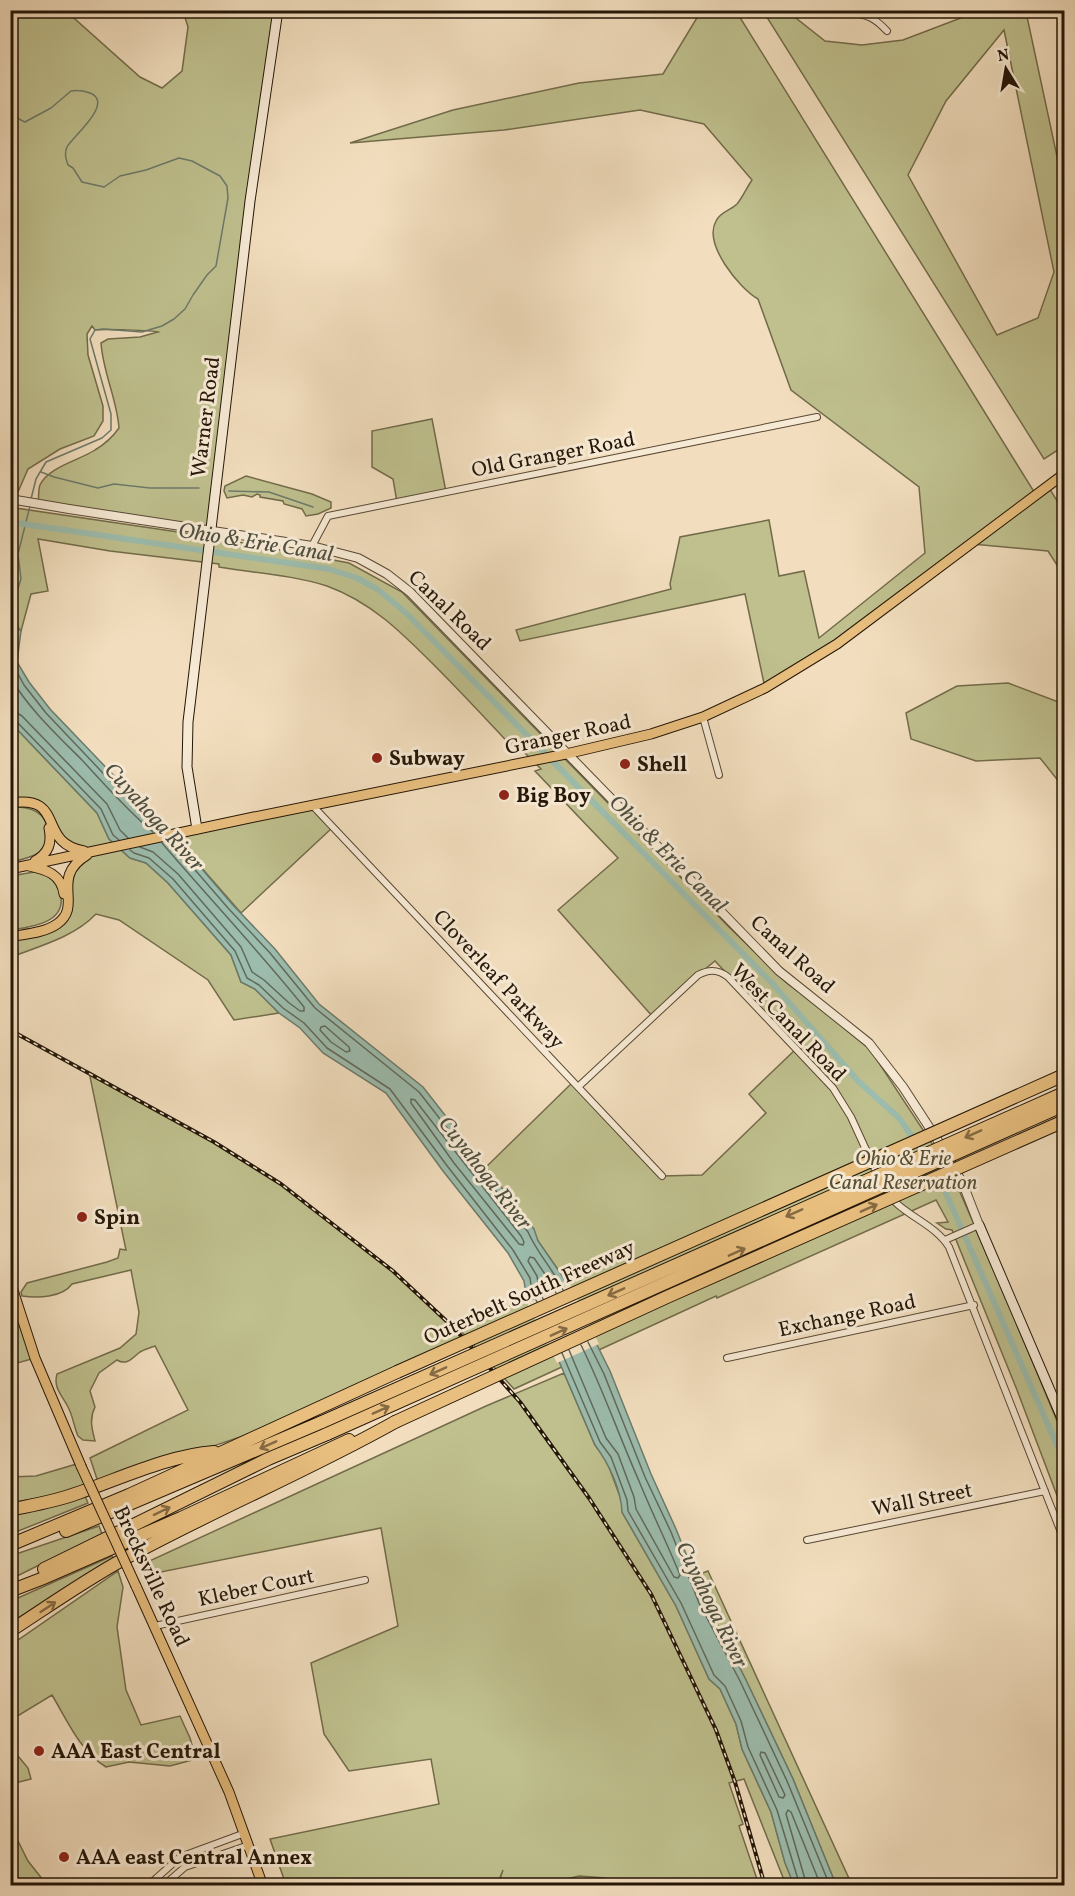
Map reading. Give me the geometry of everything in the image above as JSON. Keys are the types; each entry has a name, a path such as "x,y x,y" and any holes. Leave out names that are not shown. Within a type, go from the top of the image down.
{"highway":[{"name":"Outerbelt South Freeway","path":"10,1546 1065,1075"},
{"path":"10,1546 56,1535 322,1422 1065,1094"},
{"path":"10,1585 268,1459 1065,1105"},
{"path":"10,1591 335,1450 667,1297 1065,1121"},
{"path":"10,1631 120,1561 335,1450"},
{"path":"10,1510 76,1494 199,1453 223,1452"},
{"path":"10,1503 99,1485"}],"main road":[{"name":"Warner Road","path":"197,829 187,767 188,722 250,201 278,10"},
{"name":"Granger Road","path":"10,869 556,756 651,734 703,717 765,688 837,644 1065,474"},
{"path":"10,805 25,801 39,804 47,813 61,841 69,847 93,852"},
{"path":"10,805 30,806 42,813 48,822 51,837 46,853 27,865"},
{"path":"10,935 46,929 62,920 69,903 67,884 69,874 76,862 93,852"},
{"path":"10,935 54,921 63,906 63,885 58,877 48,871 27,865"},
{"name":"Canal Road","path":"979,1225 1065,1423"},
{"name":"Brecksville Road","path":"10,1281 14,1303 39,1371 208,1745 249,1845 263,1886"}],"street":[{"path":"845,10 866,12 887,31"},
{"name":"Old Granger Road","path":"312,546 328,516 817,417"},
{"name":"Canal Road","path":"11,499 209,534 312,546 358,558 387,574 410,592 779,970 869,1043 903,1087 942,1147 963,1184 979,1225"},
{"path":"703,717 718,776"},
{"name":"Cloverleaf Parkway","path":"312,805 662,1176"},
{"name":"West Canal Road","path":"578,1087 698,975 711,971 720,972 728,977 832,1088 851,1117 891,1200 945,1240 974,1305 1065,1540"},
{"path":"945,1240 979,1225"},
{"name":"Exchange Road","path":"727,1358 974,1305"},
{"name":"Wall Street","path":"807,1540 1045,1491"},
{"name":"Kleber Court","path":"155,1626 365,1580"},
{"path":"136,1886 151,1882 180,1857 244,1833"},
{"path":"163,1886 184,1867 249,1845"}],"green space":[{"path":"11,11 66,11 140,77 162,88 182,71 188,27 183,11 278,11 209,531 38,504 39,487 50,473 99,448 119,428 101,343 108,339 140,337 158,332 95,330 92,326 87,334 88,355 103,406 103,421 94,436 60,449 28,469 18,492 11,491"},
{"path":"701,11 736,11 1036,495 1048,486 1064,512 1064,576 1048,551 972,544 837,644 765,688 745,594 520,641 516,630 671,589 670,584 680,537 769,520 779,576 804,571 819,638 925,553 919,487 791,390 758,299 733,276 719,253 713,231 716,221 720,215 737,204 752,180 704,124 640,110 504,130 350,143 453,110 579,83 663,74"},
{"path":"763,11 787,11 825,41 862,45 903,40 979,11 1029,11 1026,12 1064,189 1064,446 1044,459","holes":["1004,30 1054,272 1038,318 997,335 908,175 946,101"]},
{"path":"432,419 446,492 397,502 393,479 372,467 372,431"},
{"path":"246,476 312,494 331,502 331,508 306,516 302,509 284,504 283,501 260,497 257,494 252,497 243,495 227,498 224,491 225,486"},
{"name":"Ohio & Erie Canal Reservation","path":"10,499 17,500 16,508 212,537 349,563 402,592 729,927 788,984 858,1031 952,1174 1008,1302 1064,1438 1064,1514 952,1230 937,1223 948,1222 936,1200 717,1298 716,1296 514,1389 459,1329 566,1281 538,1241 533,1229 485,1168 573,1082 662,1176 702,1175 766,1113 749,1094 796,1049 811,1062 715,961 653,1017 558,910 618,858 535,771 541,769 521,749 515,750 421,652 371,609 358,600 327,586 301,579 219,567 219,564 110,551 38,539 48,591 31,594 21,631 11,619"},
{"path":"1008,683 1064,706 1064,788 1040,758 976,761 911,739 906,713 957,686"},
{"path":"11,723 97,813 109,839 130,858 146,863 168,883 231,955 241,982 255,989 279,1013 234,1020 208,980 119,920 96,914 67,935 11,957 11,940 63,922 77,863 69,847 39,805 11,803"},
{"path":"312,805 333,827 241,913 173,835"},
{"path":"18,807 31,809 44,819 47,830 46,847 35,855 11,862 10,809"},
{"path":"42,872 55,880 61,896 60,907 57,914 44,923 11,930 11,876"},
{"path":"89,1072 214,1142 281,1184 393,1271 467,1343 272,1426 99,1485 90,1458 188,1410 155,1346 142,1351 127,1362 117,1360 99,1373 90,1391 95,1407 92,1428 95,1441 83,1440 78,1436 70,1410 57,1387 57,1374 120,1348 136,1334 139,1312 131,1270 72,1284 68,1289 56,1294 42,1297 22,1296 21,1292 27,1283 107,1262 118,1258 120,1249 126,1250"},
{"path":"16,1303 35,1358 17,1363 16,1368 11,1369 11,1304"},
{"path":"564,1373 595,1445 606,1459 622,1502 622,1512 676,1606 709,1679 720,1689 736,1724 742,1749 771,1812 794,1885 786,1885 744,1779 729,1783 743,1824 739,1826 759,1885 608,1885 605,1878 579,1876 533,1885 498,1885 503,1870 497,1885 286,1885 270,1839 439,1804 431,1759 349,1771 324,1734 311,1663 398,1626 381,1528 151,1574 145,1563 486,1406"},
{"path":"80,1463 93,1488 11,1503 10,1477 36,1476"},
{"path":"85,1496 88,1503 11,1534 11,1513"},
{"path":"99,1526 102,1534 11,1579 10,1556"},
{"path":"112,1556 113,1558 11,1623 11,1601"},
{"path":"118,1571 123,1587 117,1627 126,1690 141,1725 180,1716 196,1759 170,1766 129,1762 106,1767 81,1744 52,1695 11,1720 11,1645"},
{"path":"708,1571 852,1885 836,1885 793,1779 705,1601 695,1576"},
{"path":"13,1750 28,1768 31,1779 11,1784 11,1751"},
{"path":"11,1827 28,1861 47,1885 20,1885 13,1872 10,1850"}],"water":[{"name":"Cuyahoga River","path":"10,619 21,631 17,662 50,709 164,825 232,904 275,949 319,1004 423,1087 534,1229 538,1241 563,1277 610,1371 705,1601 793,1779 836,1885 794,1885 785,1863 771,1812 742,1749 736,1724 720,1689 709,1679 676,1606 622,1512 613,1477 595,1445 549,1338 526,1293 524,1281 508,1253 443,1171 386,1093 323,1053 300,1028 279,1013 255,989 241,982 231,955 168,883 146,863 130,858 109,839 97,813 11,723"}],"pier":[{"path":"570,1284 599,1344 557,1363 527,1303"}],"waterway":[{"path":"10,60 10,80"},
{"path":"10,112 25,122 51,108 71,91 90,93 96,98 98,104 95,112 70,142 66,152 68,165 73,168 82,182 104,187 120,176 146,170 179,158 192,161 220,176 227,186 228,198 216,266 207,275 185,309 162,326 142,332 95,330 90,339 111,414 111,430 102,438 46,462 36,479 31,499"},
{"path":"41,472 98,488 114,484 150,488 199,488"},
{"path":"229,491 269,492 313,507"},
{"path":"15,625 13,604 21,579 18,554 30,506"},
{"name":"Ohio & Erie Canal","path":"10,522 329,569 357,578 377,589 406,613 771,982 858,1081 899,1118 925,1155"},
{"name":"Ohio & Erie Canal","path":"930,1164 945,1191 1064,1461"}],"railway":[{"path":"10,1030 214,1142 281,1184 393,1271 455,1329 520,1402 589,1498 651,1594 716,1730 735,1782 765,1886"}],"place":[{"name":"Subway","path":"377,758"},
{"name":"Shell","path":"625,764"},
{"name":"Big Boy","path":"504,795"},
{"name":"Spin","path":"82,1217"},
{"name":"AAA East Central","path":"39,1751"},
{"name":"AAA east Central Annex","path":"64,1857"}]}
